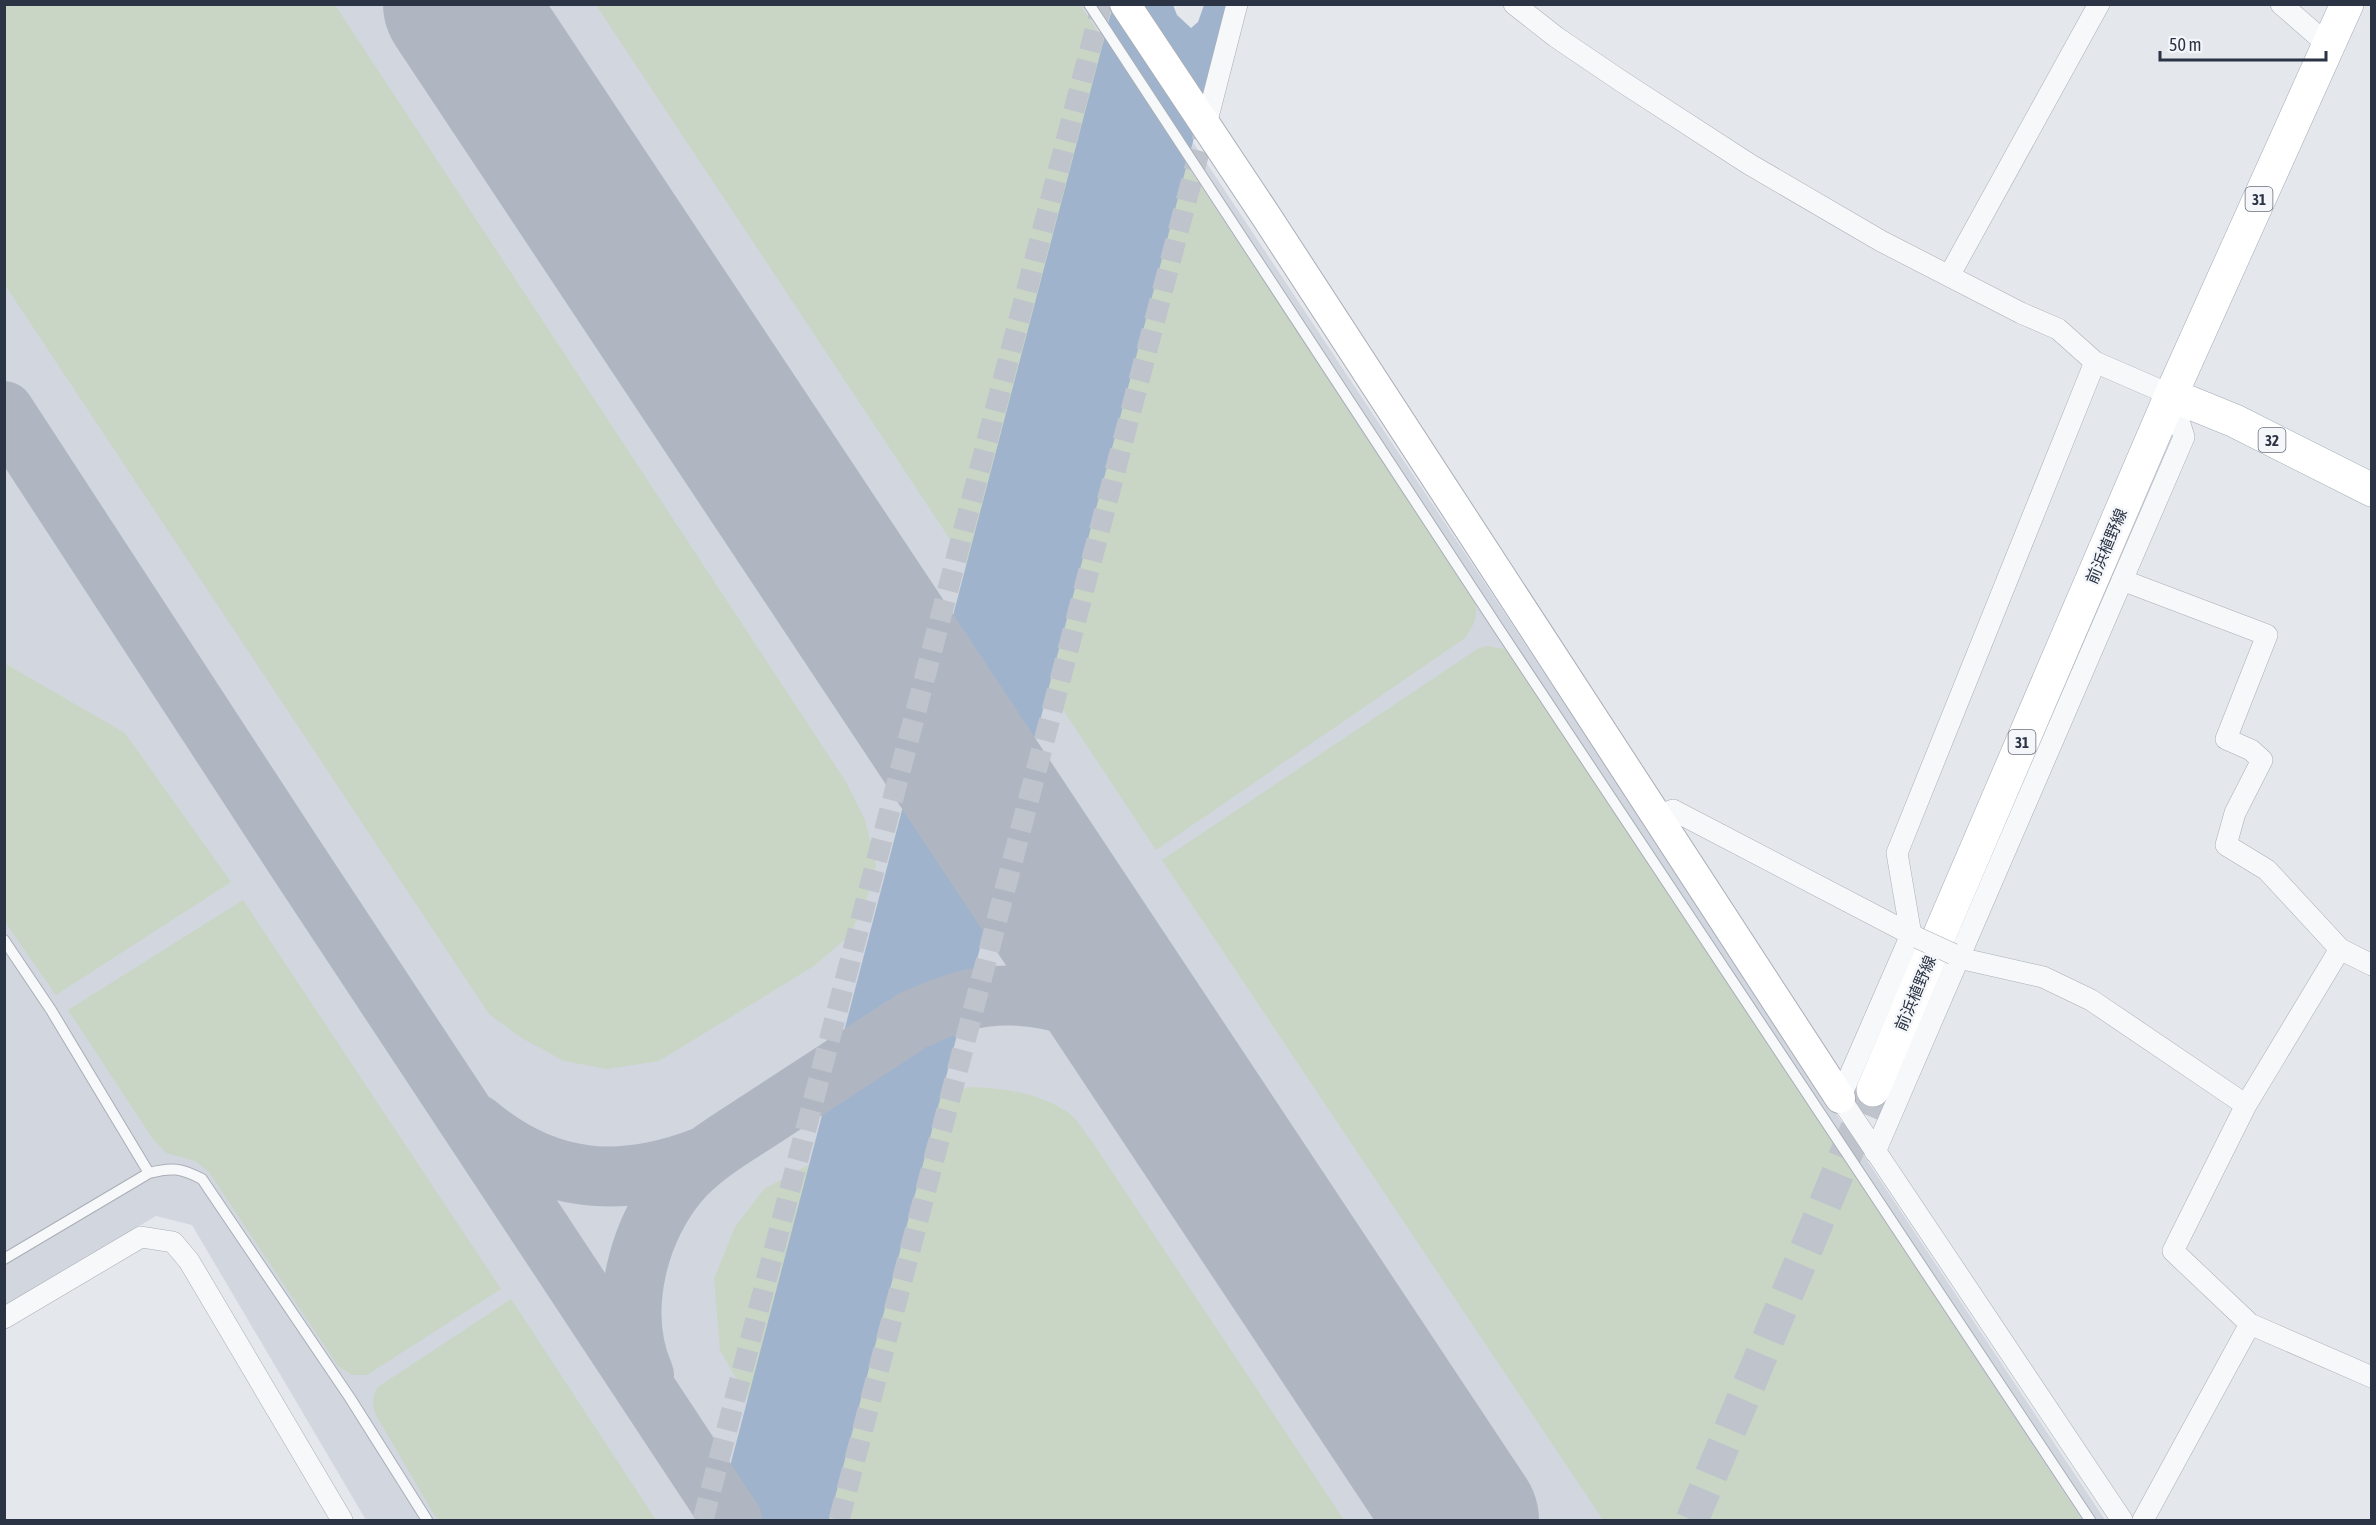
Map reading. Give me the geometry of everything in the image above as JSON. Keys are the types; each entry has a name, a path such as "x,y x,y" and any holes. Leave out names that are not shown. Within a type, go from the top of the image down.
{"main road":[{"name":"前浜植野線","path":"1873,1090 2171,394 2347,4"},
{"name":"32","path":"2171,394 2235,421 2372,490"}],"street":[{"path":"1125,4 1875,1152 2122,1521"},
{"path":"1208,117 1237,4"},
{"path":"1949,276 2099,4"},
{"path":"2281,4 2328,45"},
{"path":"1523,7 1621,81 1749,164 1881,241 2021,313 2058,328 2095,362 2171,394 2184,437 1956,956 1875,1152"},
{"path":"1840,1098 1915,936 1897,853 2095,362"},
{"path":"2122,580 2267,635 2226,739 2251,750 2262,760 2235,813 2226,845 2267,870 2340,949 2372,965"},
{"path":"1657,816 1673,810 1956,956 2043,977 2091,1000 2246,1105"},
{"path":"2340,949 2246,1105 2173,1251 2250,1324 2372,1377"},
{"path":"4,1318 141,1237 173,1242 189,1261 342,1521"},
{"path":"2143,1521 2250,1324"}],"lane":[{"path":"1089,4 1497,626 2090,1521"},
{"path":"4,940 51,1010 149,1173"},
{"path":"4,1259 149,1173 170,1167 190,1172 202,1179 350,1398 427,1521"}],"shaded area":[{"path":"5,5 1102,5 2105,1520 366,1520 192,1225 156,1216 5,1306"}],"green space":[{"path":"4,5 335,5 846,782 865,820 876,865 866,901 849,936 814,966 659,1061 607,1069 564,1061 520,1037 489,1014 5,285"},
{"path":"596,5 1080,5 1472,594 1476,606 1476,617 1465,638 1156,850"},
{"path":"1487,646 1504,649 1511,655 2082,1520 1603,1520 1162,860 1479,648"},
{"path":"4,663 125,733 231,882 56,995 5,922"},
{"path":"243,900 501,1289 367,1375 352,1375 338,1366 209,1172 195,1161 166,1153 153,1139 68,1010"},
{"path":"970,1087 1009,1090 1034,1096 1058,1106 1075,1119 1344,1520 816,1520 720,1350 714,1279 735,1227 764,1189 936,1095"},
{"path":"511,1299 656,1520 439,1520 433,1513 376,1415 373,1404 375,1394 378,1387"}],"water":[{"path":"1113,5 1173,5 1177,15 1191,28 1198,22 1204,5 1229,5 829,1520 716,1520"}],"taxiway":[{"path":"4,411 732,1520"},
{"path":"913,1020 954,1004 981,998 1023,996 1066,1004 1105,1020 1131,1037 1152,1057 1177,1087"},
{"path":"644,1375 636,1350 632,1324 632,1297 636,1270 644,1243 669,1195 694,1166 714,1151 904,1026"},
{"path":"476,1124 503,1144 530,1159 557,1169 585,1175 642,1174 703,1157"}],"runway":[{"path":"458,4 1464,1520"}],"tunnel":[{"path":"703,1520 1102,4"},
{"path":"839,1520 1208,118"},
{"path":"1692,1520 1873,1090"}]}
